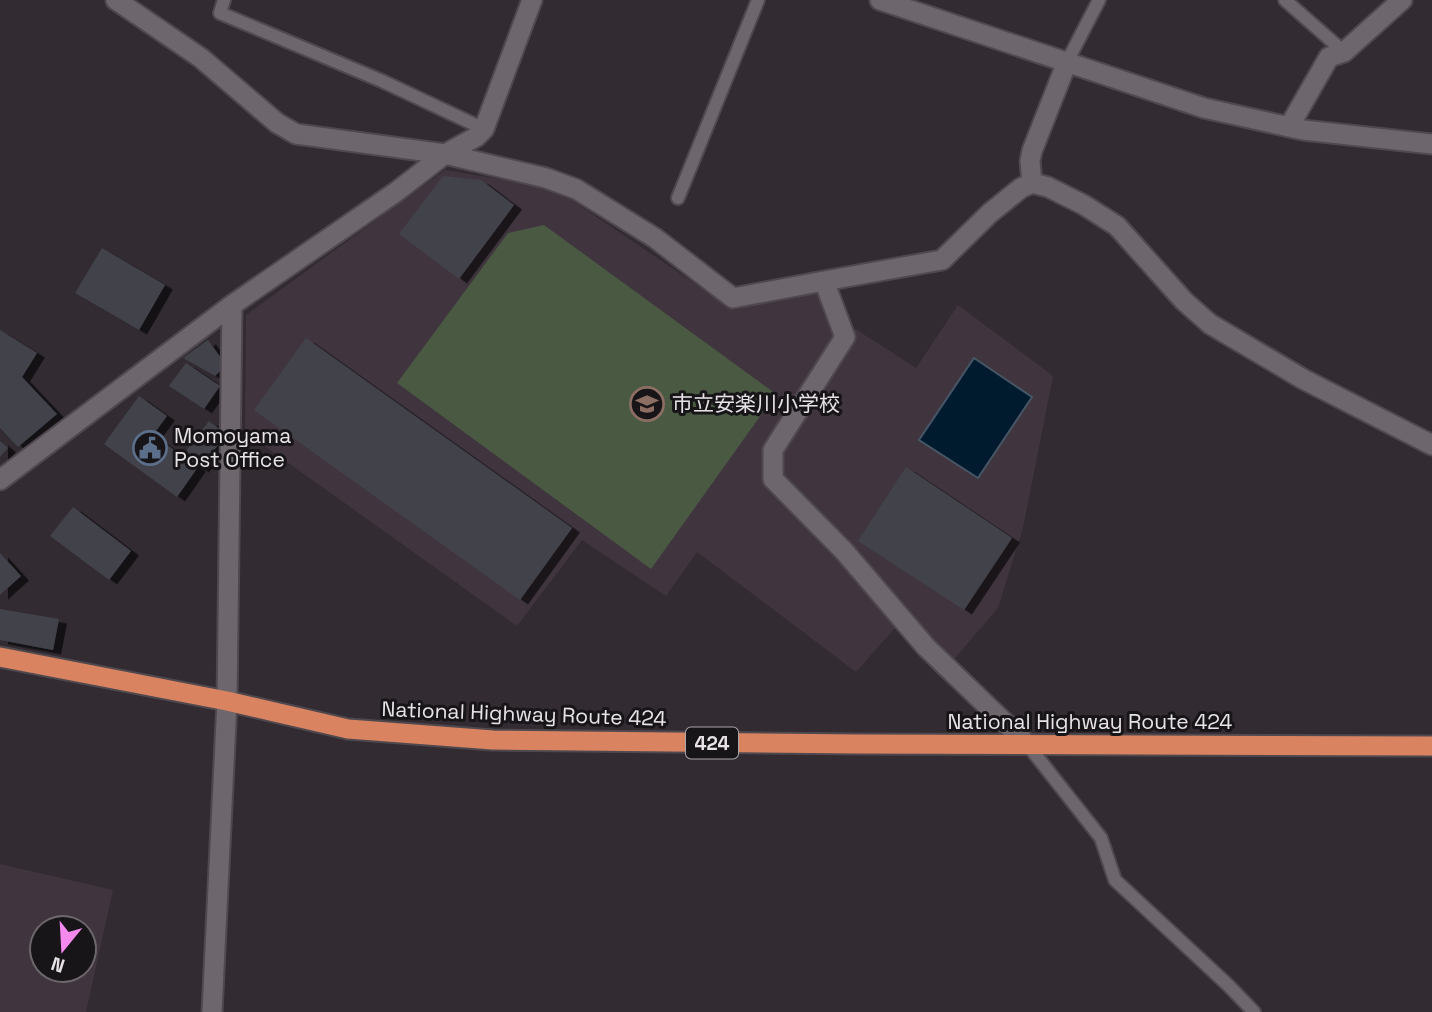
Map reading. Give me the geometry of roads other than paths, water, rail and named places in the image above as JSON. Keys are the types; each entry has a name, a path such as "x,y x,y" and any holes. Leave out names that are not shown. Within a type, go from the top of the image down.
{"highway":[{"name":"National Highway Route 424","path":"0,657 227,701 348,729 493,740 1432,746"}],"street":[{"path":"116,0 201,58 277,123 296,134 445,154 546,178 576,189 655,238 733,298 942,260 990,213 1021,188 1032,183 1048,187 1117,226 1184,301 1210,324 1303,379 1432,445"},
{"path":"0,480 232,305 396,192 445,154 476,137 484,129 532,0"},
{"path":"880,0 1204,108 1303,130 1432,144"},
{"path":"1289,127 1329,57 1344,52 1402,0"},
{"path":"1032,183 1032,151 1067,62"},
{"path":"824,281 845,337 773,450 773,479 844,551 926,647 1027,744"},
{"path":"212,1012 227,701 232,305"}],"lane":[{"path":"224,0 220,13 382,81 484,129"},
{"path":"678,198 758,0"},
{"path":"1067,62 1098,0"},
{"path":"1285,0 1344,52"},
{"path":"1027,744 1101,838 1115,880 1254,1012"}],"water":[{"path":"974,358 1032,397 978,478 919,440"}],"place":[{"name":"市立安楽川小学校","path":"647,404"},
{"name":"Momoyama Post Office","path":"150,448"}]}
